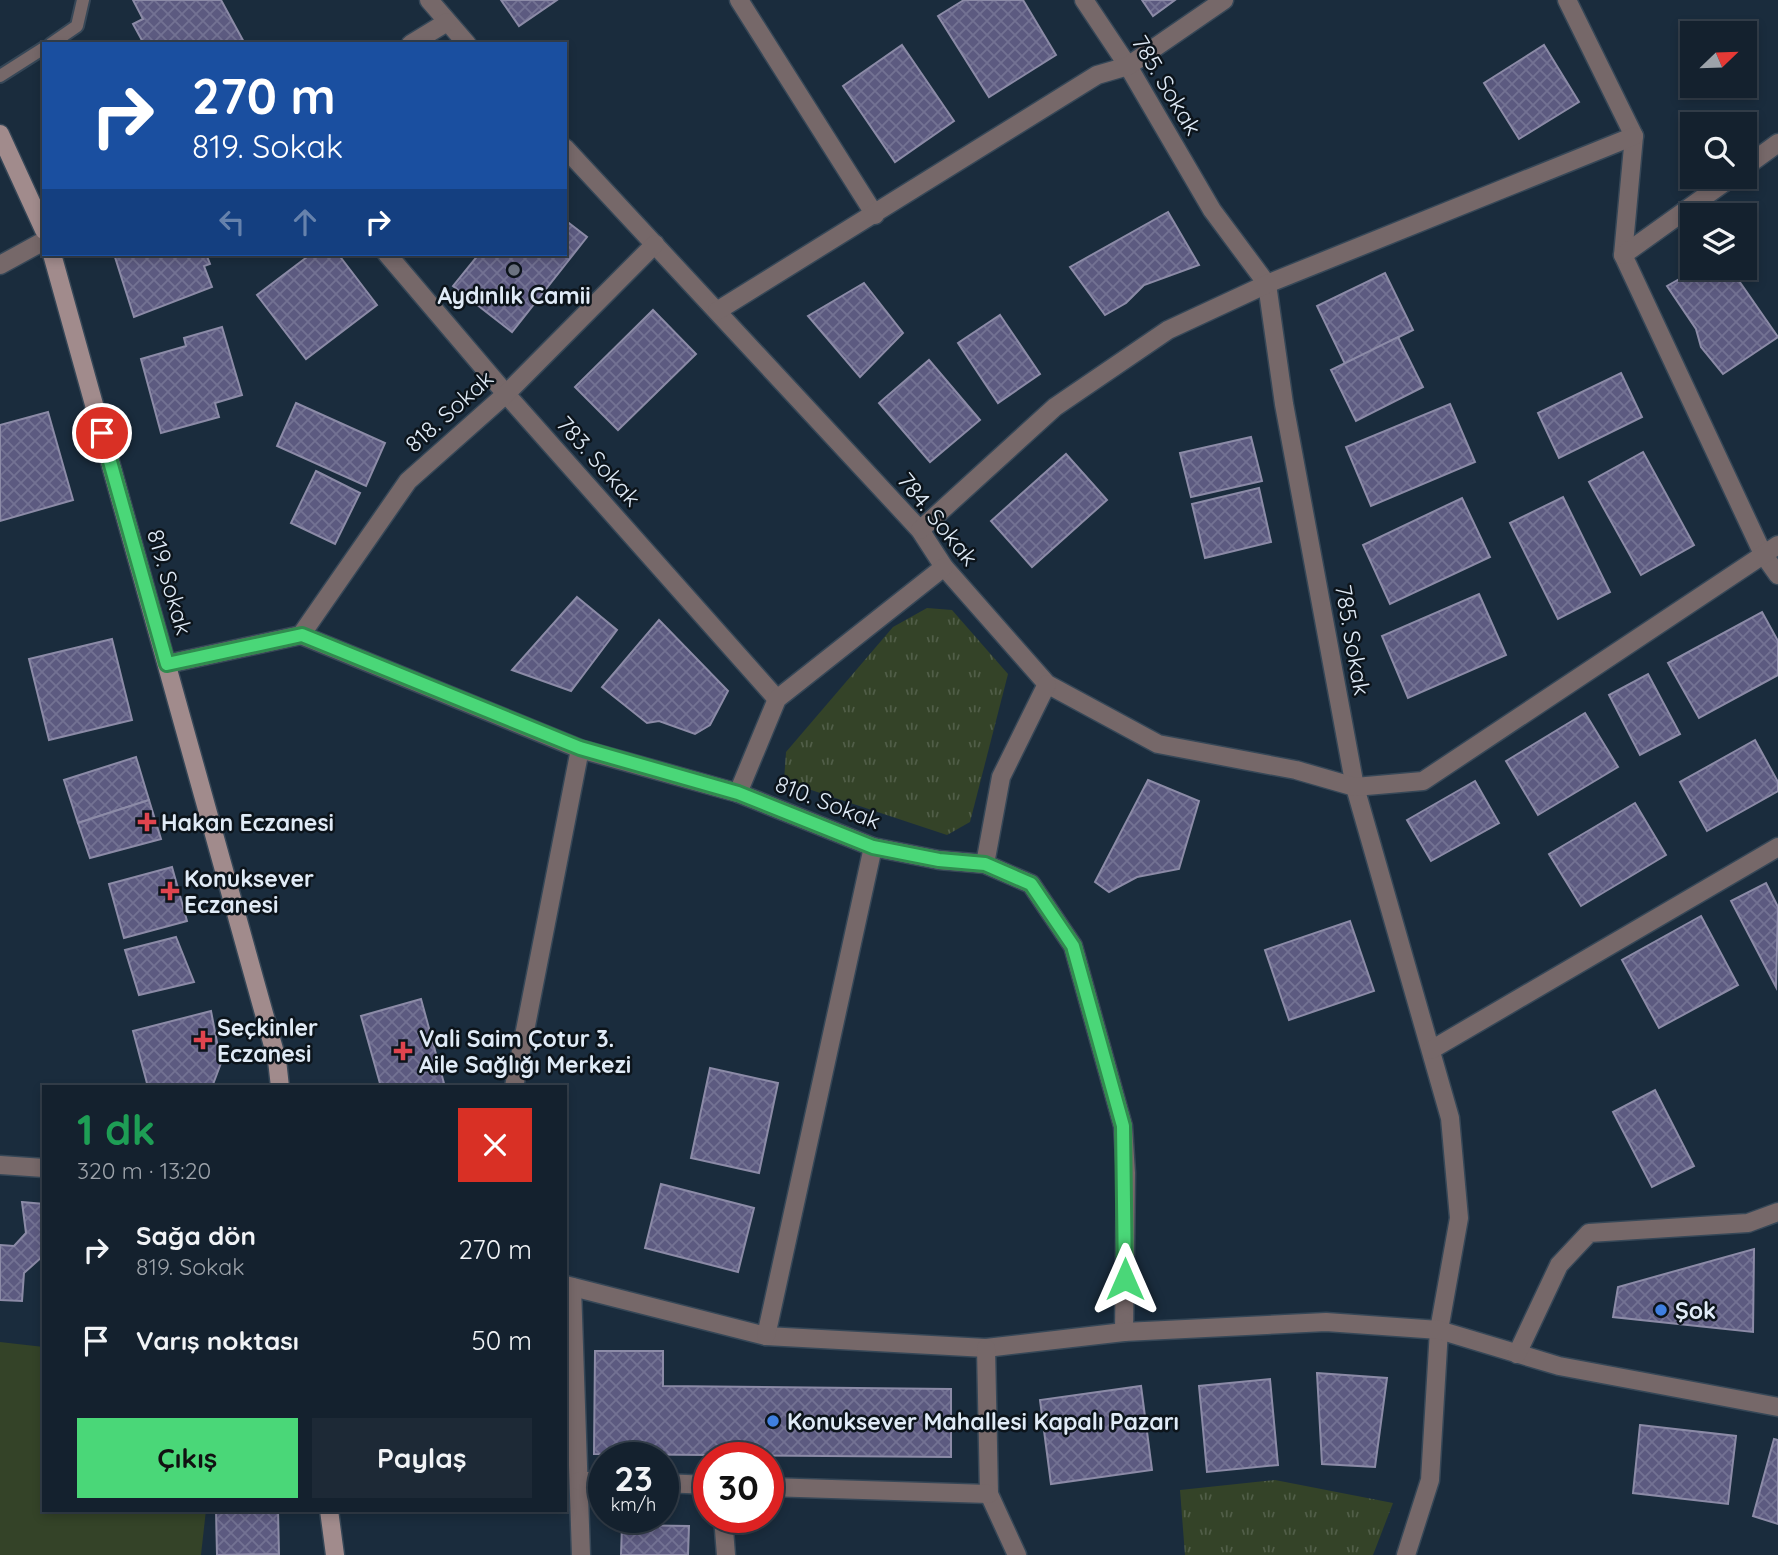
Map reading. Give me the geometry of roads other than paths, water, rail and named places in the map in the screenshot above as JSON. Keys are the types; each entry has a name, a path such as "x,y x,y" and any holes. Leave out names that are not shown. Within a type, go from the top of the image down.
{"street":[{"path":"429,0 465,42"},
{"path":"739,0 875,215"},
{"name":"785. Sokak","path":"1084,0 1128,66 1212,210 1267,284 1284,404 1355,787 1450,1118 1460,1218 1438,1331 1430,1480 1406,1555"},
{"path":"717,311 1097,75 1128,66 1224,0"},
{"path":"1567,0 1634,136 1623,255 1771,550 1778,575"},
{"path":"414,42 447,22"},
{"path":"0,134 42,226"},
{"path":"920,530 1055,407 1168,330 1267,284 1634,136"},
{"path":"1757,159 1778,144"},
{"name":"784. Sokak","path":"567,150 920,530 944,567 1046,684 1158,744 1296,770 1355,787"},
{"path":"1623,255 1715,189"},
{"path":"0,265 42,242"},
{"name":"818. Sokak","path":"302,635 408,481 506,394 655,244"},
{"name":"819. Sokak","path":"53,256 277,1060 279,1085"},
{"name":"783. Sokak","path":"389,256 506,394 777,699"},
{"path":"1355,787 1423,781 1771,550"},
{"path":"738,793 777,699 944,567"},
{"path":"167,664 302,635"},
{"name":"810. Sokak","path":"302,635 580,748 738,793 873,847 939,860 985,864 1031,884 1073,946 1123,1126 1126,1173 1124,1332"},
{"path":"985,864 1002,777 1046,684"},
{"path":"514,1085 580,748"},
{"path":"766,1336 873,847"},
{"path":"1431,1050 1778,847"},
{"path":"0,1165 42,1168"},
{"path":"1517,1354 1559,1265 1589,1233 1748,1223 1778,1212"},
{"path":"581,1555 569,1286 766,1336 986,1348 1124,1332 1326,1322 1438,1331 1559,1366 1778,1408"},
{"path":"986,1348 989,1494 1017,1555"},
{"path":"579,1480 588,1480"},
{"path":"784,1488 989,1494"},
{"path":"329,1512 335,1555"},
{"path":"724,1533 726,1555"}],"lane":[{"path":"54,42 77,26 83,0"},
{"path":"0,76 42,49"}],"place":[{"name":"Aydınlık Camii","path":"514,270"},
{"name":"Hakan Eczanesi","path":"147,822"},
{"name":"Konuksever Eczanesi","path":"170,891"},
{"name":"Seçkinler Eczanesi","path":"203,1040"},
{"name":"Vali Saim Çotur 3. Aile Sağlığı Merkezi","path":"403,1051"},
{"name":"Şok","path":"1661,1310"},
{"name":"Konuksever Mahallesi Kapalı Pazarı","path":"773,1421"}]}
